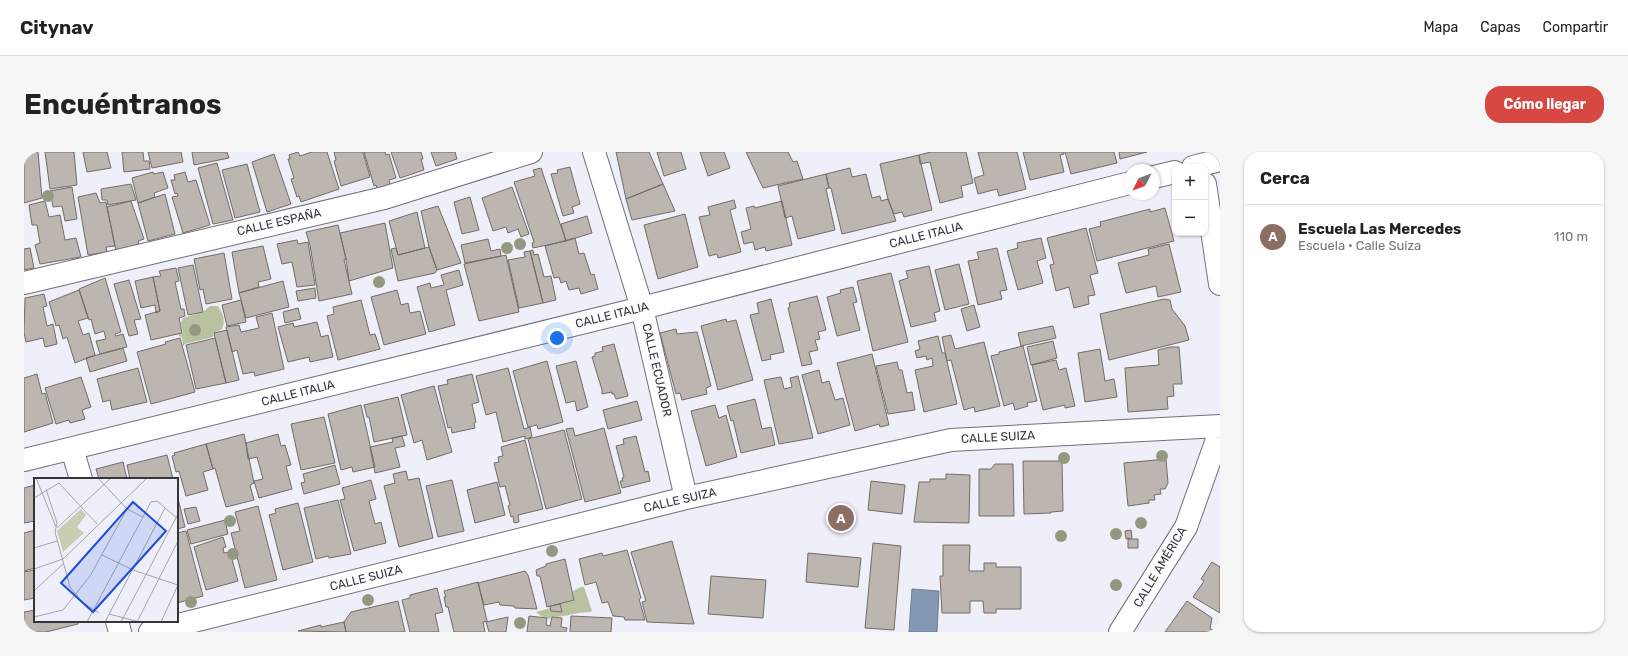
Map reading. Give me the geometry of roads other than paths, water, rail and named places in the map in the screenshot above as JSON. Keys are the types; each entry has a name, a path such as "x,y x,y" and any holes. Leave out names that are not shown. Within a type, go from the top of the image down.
{"street":[{"name":"CALLE ESPAÑA","path":"24,283 384,198 531,152"},
{"name":"CALLE ECUADOR","path":"594,152 642,308 686,498"},
{"path":"1160,176 1172,173"},
{"name":"CALLE ITALIA","path":"24,460 642,308 1124,185"},
{"path":"1208,196 1220,284"},
{"name":"CALLE SUIZA","path":"150,632 686,498 951,440 1220,426"},
{"name":"CALLE AMÉRICA","path":"1120,632 1186,527 1220,431"},
{"path":"72,449 81,478"},
{"path":"117,622 120,632"}],"water":[{"path":"912,589 939,591 937,632 909,632"}],"place":[{"name":"Escuela Las Mercedes","path":"841,518"}]}
